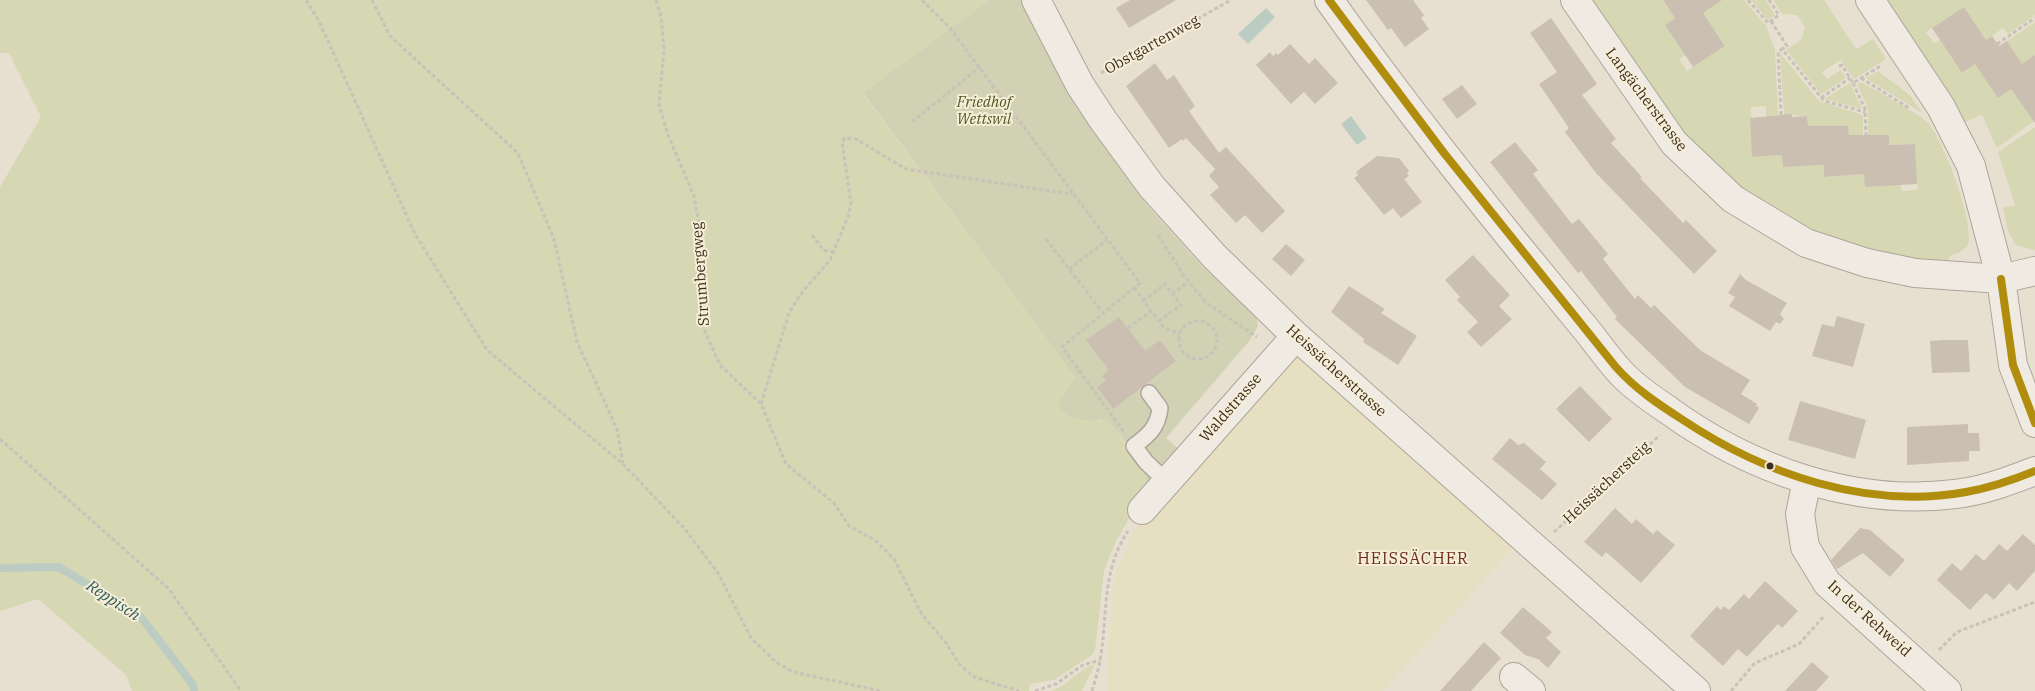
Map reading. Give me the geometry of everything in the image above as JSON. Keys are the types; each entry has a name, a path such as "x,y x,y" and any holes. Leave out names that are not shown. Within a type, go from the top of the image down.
{"street":[{"name":"Heissächerstrasse","path":"1036,0 1080,85 1152,187 1225,267 1288,345 1536,548 1696,691"},
{"path":"1329,0 1452,166 1624,376 1680,419 1711,439 1770,466 1807,480 1866,493 1926,497 1984,489 2035,471"},
{"name":"Langächerstrasse","path":"1575,0 1674,143 1733,199 1806,243 1867,263 1915,274 2001,279 2035,271"},
{"path":"1870,0 1941,107 1971,166 2001,279 2013,365 2035,423"},
{"name":"Waldstrasse","path":"1142,510 1288,345"},
{"name":"In der Rehweid","path":"1807,480 1800,514 1805,547 1827,583 1947,691"}],"lane":[{"path":"1150,392 1160,408 1159,420 1152,432 1134,446 1146,462 1167,482"}],"path":[{"path":"306,0 319,21 415,234 487,350 623,464 684,528 718,573 752,638 776,662 793,672 881,691"},
{"path":"372,0 390,36 518,153 554,239 577,342 617,429 623,464"},
{"name":"Strumbergweg","path":"656,0 661,17 664,50 659,104 668,135 694,196 699,224 698,274 704,332 720,365 761,404 786,464 834,503 849,526 876,540 894,559 921,613 946,643 960,665 974,677 1019,691"},
{"path":"922,0 950,28 1140,283 1062,347 1134,446"},
{"name":"Obstgartenweg","path":"1099,75 1231,0"},
{"path":"1748,0 1768,23 1779,16 1770,0"},
{"path":"1997,44 2035,18"},
{"path":"1771,21 1787,46 1778,52 1781,115"},
{"path":"1782,49 1824,101 1865,112"},
{"path":"1854,83 1883,64"},
{"path":"1839,66 1842,65 1854,83 1865,112 1866,134"},
{"path":"912,122 980,68"},
{"path":"1821,98 1850,78"},
{"path":"1861,78 1915,111"},
{"path":"761,404 789,312 800,295 830,260 850,210 842,142 845,138 856,139 906,169 1073,194"},
{"path":"1156,231 1188,282 1205,302 1288,345"},
{"path":"812,235 823,250 833,252"},
{"path":"1046,239 1103,313"},
{"path":"1069,269 1107,240"},
{"path":"1172,294 1188,282"},
{"path":"1143,301 1165,284 1181,305 1159,321"},
{"path":"1134,288 1164,328 1180,334"},
{"path":"1128,328 1151,311"},
{"path":"1192,322 1208,325 1214,331 1217,339 1216,347 1211,354 1204,358 1195,359 1187,356 1182,350 1179,342 1180,334 1192,322"},
{"name":"Heissächersteig","path":"1536,548 1592,499 1652,441 1680,419"},
{"path":"0,439 169,589 242,691"},
{"path":"1092,691 1100,660 1109,577 1121,541 1142,510"},
{"path":"1942,648 1957,632 2035,602"},
{"path":"1731,691 1755,663 1799,644 1830,610"},
{"path":"1035,691 1056,684 1088,663 1100,660"}],"shaded area":[{"path":"1266,8 1275,17 1248,44 1238,34"},
{"path":"1351,116 1367,138 1357,145 1341,124"},
{"path":"1290,358 1304,358 1516,545 1383,691 1108,691 1108,646 1114,577 1134,530"}],"green space":[{"path":"0,0 990,0 863,94 1075,377 1060,401 1063,413 1101,421 1106,417 1146,474 1148,485 1115,543 1104,571 1095,650 1092,655 1054,680 1030,684 1029,691 132,691 126,675 38,599 0,611 0,187 41,117 9,53 0,53"},
{"name":"Friedhof Wettswil","path":"990,0 1023,0 1119,164 1146,204 1202,266 1257,318 1258,326 1250,340 1166,438 1181,451 1148,485 1136,458 1106,418 1095,421 1074,418 1059,408 1060,401 1075,377 863,93"},
{"path":"1589,0 1663,0 1675,18 1665,25 1685,55 1679,59 1687,71 1725,46 1703,13 1710,0 1744,0 1766,26 1775,50 1778,115 1766,116 1766,106 1751,107 1752,157 1782,155 1783,167 1824,165 1825,177 1864,174 1901,185 1902,191 1917,190 1915,144 1889,145 1889,135 1868,135 1868,109 1857,84 1861,82 1917,114 1929,124 1957,183 1967,220 1968,246 1958,253 1949,256 1948,263 1878,252 1844,243 1811,230 1779,214 1749,195 1721,173 1680,131 1652,95"},
{"path":"1751,0 1766,0 1775,15 1768,20"},
{"path":"1773,0 1824,0 1856,49 1873,39 1886,59 1854,79 1841,60 1822,72 1827,79 1841,70 1846,78 1821,94 1786,50 1801,40 1805,27 1797,15 1782,14"},
{"path":"1883,0 2035,0 2035,15 2008,34 2003,28 1986,40 1964,7 1926,32 1934,43 1940,40 1962,73 1975,64 2011,89 2034,121 1997,148 1982,115 1965,122"},
{"path":"2035,22 2035,55 2022,64 2007,41"},
{"path":"1780,53 1819,101 1863,115 1863,135 1849,135 1848,126 1808,126 1807,116 1784,115"},
{"path":"1878,71 1910,95 1922,113 1866,78"},
{"path":"1850,83 1862,109 1824,99"},
{"path":"2035,127 2034,250 2016,245 2008,231 2003,208 2015,205 1998,152"},
{"path":"1095,664 1082,691 1051,691 1057,689 1089,666"}],"building":[{"path":"1130,0 1176,0 1129,28 1116,8"},
{"path":"1366,0 1413,0 1424,15 1421,18 1429,29 1405,47 1391,28 1388,30"},
{"path":"1663,0 1722,0 1703,13 1725,46 1693,67 1665,25 1675,18"},
{"path":"1964,7 1986,40 1992,36 1999,46 2007,41 2022,64 2035,55 2035,123 2011,89 1998,98 1975,64 1962,73 1932,28"},
{"path":"1551,18 1597,84 1582,95 1616,139 1611,143 1642,177 1640,178 1683,223 1686,220 1717,251 1694,274 1596,173 1565,132 1569,128 1539,84 1557,72 1530,33"},
{"path":"1290,44 1309,64 1315,58 1338,83 1315,104 1304,92 1291,104 1256,65 1270,52 1273,56 1276,53 1278,55"},
{"path":"1155,63 1167,80 1174,75 1195,106 1189,111 1219,153 1226,147 1285,211 1262,233 1245,215 1236,223 1210,195 1219,187 1209,176 1215,169 1186,138 1169,148 1126,86"},
{"path":"1462,85 1477,104 1457,119 1442,99"},
{"path":"1792,114 1792,117 1807,116 1808,126 1848,126 1849,135 1889,135 1889,145 1915,144 1917,184 1865,187 1864,174 1824,177 1824,165 1783,167 1782,155 1752,157 1750,118"},
{"path":"1515,142 1538,170 1533,174 1572,224 1579,219 1608,254 1603,259 1635,299 1638,295 1651,308 1654,305 1700,350 1750,380 1741,394 1757,404 1756,406 1759,408 1749,424 1685,387 1615,319 1617,317 1581,271 1578,273 1490,162"},
{"path":"1377,156 1399,158 1409,171 1407,173 1409,176 1404,179 1422,202 1401,218 1393,208 1384,215 1354,178 1358,175 1356,172"},
{"path":"1286,244 1305,260 1291,276 1272,259"},
{"path":"1473,255 1510,295 1499,306 1512,319 1481,347 1467,332 1478,322 1457,300 1460,297 1445,280"},
{"path":"1740,274 1746,280 1787,303 1780,314 1784,319 1780,324 1776,322 1770,331 1729,306 1735,297 1728,293"},
{"path":"1349,286 1385,309 1381,313 1417,336 1398,365 1363,342 1364,339 1331,312"},
{"path":"1837,316 1865,324 1853,367 1812,356 1822,324 1834,327"},
{"path":"1119,317 1145,351 1160,340 1176,361 1113,409 1097,387 1106,380 1102,376 1109,370 1086,340"},
{"path":"1968,340 1970,372 1932,373 1930,341"},
{"path":"1580,386 1612,419 1589,442 1556,409"},
{"path":"1800,401 1866,420 1855,459 1788,440"},
{"path":"1968,424 1968,433 1979,433 1980,451 1969,451 1969,461 1907,465 1907,427"},
{"path":"1510,438 1518,445 1524,443 1546,462 1540,469 1557,484 1542,500 1492,459"},
{"path":"1615,508 1632,524 1636,519 1653,534 1657,530 1675,545 1641,583 1606,552 1602,557 1584,542"},
{"path":"1860,528 1870,530 1905,560 1890,577 1863,553 1837,569 1831,560"},
{"path":"2023,534 2035,545 2035,571 2017,591 2009,583 1994,600 1986,593 1970,610 1937,580 1952,563 1961,571 1976,554 1984,561 1999,544 2007,551"},
{"path":"1765,581 1798,611 1782,628 1778,624 1747,657 1738,649 1723,666 1690,636 1717,606 1721,610 1724,606 1729,610 1744,594 1749,599"},
{"path":"1523,607 1552,632 1546,638 1561,652 1548,668 1538,659 1525,655 1500,633"},
{"path":"1484,642 1501,658 1471,691 1440,691"},
{"path":"1812,662 1829,677 1816,691 1785,691"}],"waterway":[{"name":"Reppisch","path":"0,568 59,567 141,617 193,685 194,691"}],"transit line":[{"path":"1329,0 1444,153 1615,366 1638,389 1665,408 1747,457 1818,483 1854,491 1891,496 1929,496 1966,492 2010,481 2035,471"},
{"path":"2001,279 2013,365 2035,423"}],"district":[{"name":"HEISSÄCHER","path":"1413,559"}]}
